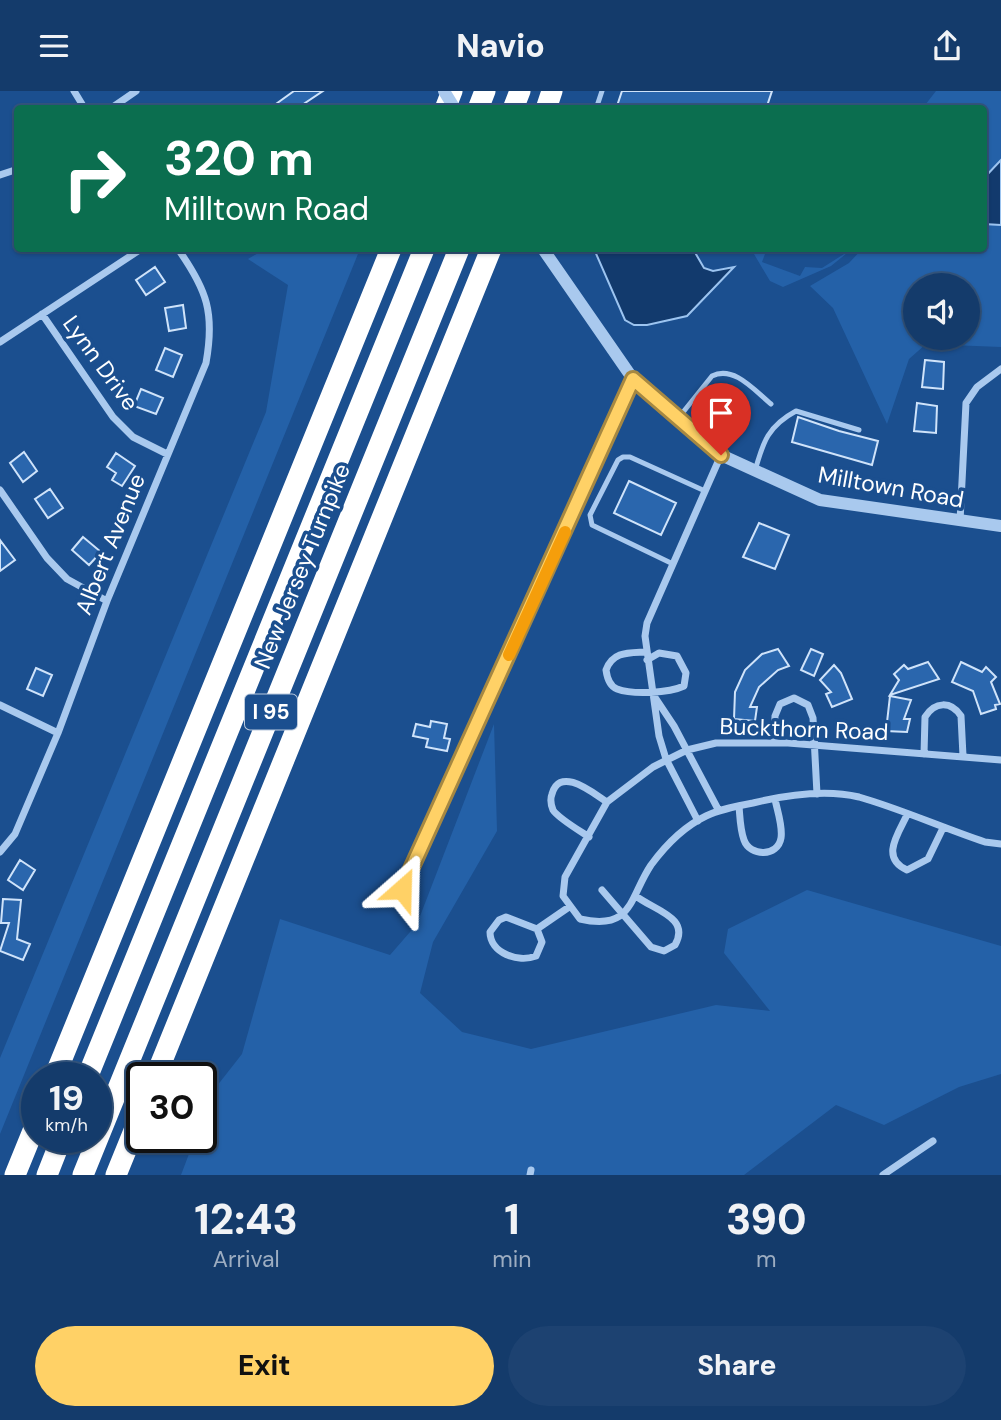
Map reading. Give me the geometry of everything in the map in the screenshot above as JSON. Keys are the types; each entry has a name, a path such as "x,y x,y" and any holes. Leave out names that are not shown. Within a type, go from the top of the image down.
{"highway":[{"name":"New Jersey Turnpike","path":"61,1062 390,252"},
{"name":"New Jersey Turnpike","path":"94,1062 423,252"},
{"name":"New Jersey Turnpike","path":"83,1175 457,252"},
{"name":"I 95","path":"161,1062 490,252"},
{"path":"116,1175 126,1150"},
{"path":"15,1175 24,1153"},
{"path":"47,1175 56,1153"}],"street":[{"path":"116,105 136,91"},
{"path":"0,342 136,252"},
{"name":"Albert Avenue","path":"0,852 15,834 58,733 107,601 206,363 211,337 210,313 205,292 180,252"},
{"name":"Milltown Road","path":"545,252 633,379 721,455 820,501 1001,526"},
{"name":"Lynn Drive","path":"42,314 113,417 133,437 167,454"},
{"path":"960,521 966,403 977,387 1001,369"},
{"path":"402,889 633,379"},
{"path":"698,821 666,759 656,723 647,656 647,623 721,455"},
{"path":"0,490 47,558 60,572 67,579 107,601"},
{"path":"659,653 677,656 686,673 684,686 671,691 651,692 617,689 607,677 606,670 612,658 619,654 647,656 659,653"},
{"path":"651,692 687,750 719,811"},
{"path":"774,743 776,711 786,700 794,698 808,705 812,712 817,794"},
{"path":"924,754 925,717 936,705 944,704 957,709 962,721 963,757"},
{"path":"0,705 58,733"},
{"name":"Buckthorn Road","path":"569,907 563,896 565,877 607,803 666,759 687,750 716,743 774,743 1001,759"},
{"path":"589,837 553,810 551,795 560,783 578,783 607,803"},
{"path":"537,929 569,907 580,919 593,922 610,921 623,914 636,896 650,867 668,845 698,821 719,811 775,799 817,794 858,797 985,842 1001,844"},
{"path":"739,806 748,847 755,852 769,852 776,848 782,837 775,799"},
{"path":"907,815 892,853 900,867 911,870 928,859 943,828"},
{"path":"602,890 651,947 663,951 675,944 680,930 678,923 673,917 648,906 636,896"},
{"path":"506,917 537,929 542,942 536,956 529,958 499,952 490,940 493,925 506,917"},
{"path":"883,1175 933,1141"}],"lane":[{"path":"678,419 712,376 718,373 735,375 771,404"},
{"path":"755,471 763,443 778,421 796,411 859,430"},
{"path":"673,564 592,525 590,515 618,460 623,457 630,457 705,491"}],"shaded area":[{"path":"936,91 1001,91 1001,160 987,175 987,105 925,105"},
{"path":"1001,160 1001,225 987,224 987,175"},
{"path":"987,224 1001,225 1001,347 980,346 980,273 903,273 903,350 919,350 909,359 887,424 833,308 810,286 849,263 859,252 987,252"},
{"path":"260,252 359,252 29,1062 21,1062 21,1082 0,1134 0,1058 266,412 288,285 248,259"},
{"path":"595,252 695,252 704,268 713,271 734,267 687,316 647,325 634,325 625,320"},
{"path":"753,252 765,254 762,262 800,276 805,267 822,268 848,252 831,266 783,287 770,281"},
{"path":"494,724 497,831 433,942 420,993 462,1032 531,1049 716,1005 770,1011 724,953 728,929 807,890 1001,946 1001,1074 959,1087 884,1125 836,1105 744,1175 181,1175 189,1153 217,1153 217,1086 242,1054 280,919 390,955 417,924"}],"building":[{"path":"294,91 323,91 302,105 275,105"},
{"path":"622,91 772,91 767,105 617,105"},
{"path":"155,267 165,282 146,295 136,280"},
{"path":"183,305 186,328 169,331 165,308"},
{"path":"165,348 182,355 173,377 156,370"},
{"path":"925,360 944,362 943,389 922,387"},
{"path":"141,389 163,398 156,414 134,406"},
{"path":"917,403 937,406 936,433 914,431"},
{"path":"798,417 878,441 872,465 792,442"},
{"path":"24,452 37,471 23,482 10,463"},
{"path":"116,453 135,466 122,486 112,480 116,473 107,467"},
{"path":"629,481 676,503 661,535 614,513"},
{"path":"50,489 63,508 48,518 35,499"},
{"path":"759,523 789,535 775,569 743,557"},
{"path":"83,537 101,552 89,565 72,550"},
{"path":"0,540 15,560 0,571"},
{"path":"778,649 789,666 778,670 759,687 750,707 757,707 755,721 734,719 735,692 745,670 762,654"},
{"path":"811,649 823,654 814,676 801,670"},
{"path":"928,662 939,679 890,695 899,680 894,674 904,665 908,669"},
{"path":"961,662 982,672 986,667 996,677 991,682 1000,704 995,705 996,709 981,714 973,691 952,682"},
{"path":"834,665 841,673 852,699 832,707 826,694 831,692 820,680"},
{"path":"36,668 52,675 43,696 27,689"},
{"path":"890,696 911,700 904,719 910,719 907,732 886,731"},
{"path":"431,721 447,724 444,738 450,739 447,751 426,747 428,739 413,736 416,724 430,727"},
{"path":"20,860 35,870 23,890 8,880"},
{"path":"3,899 21,900 17,939 30,944 23,960 0,951 9,923 1,923"}],"slow traffic":[{"path":"509,655 565,532"}],"route":[{"path":"402,889 633,379 721,455"}]}
